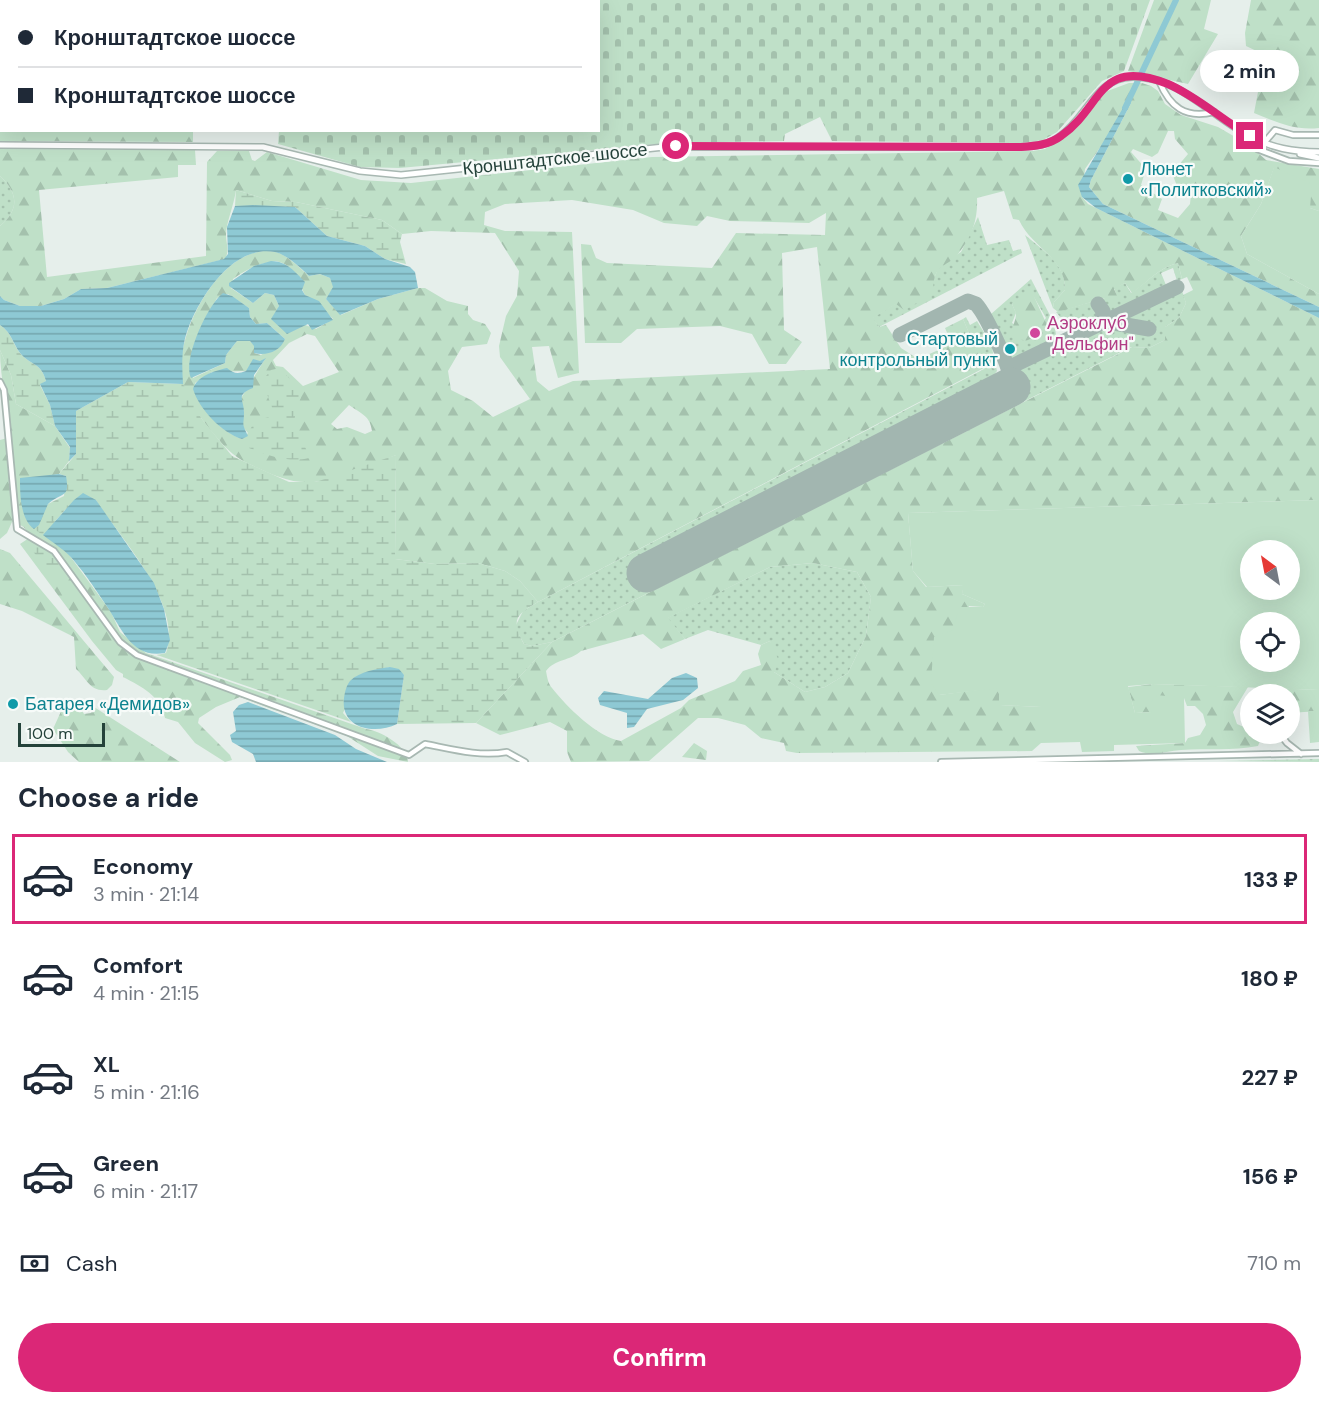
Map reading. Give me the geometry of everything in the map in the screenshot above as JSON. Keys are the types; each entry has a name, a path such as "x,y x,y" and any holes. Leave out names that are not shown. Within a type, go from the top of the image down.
{"street":[{"name":"Кронштадтское шоссе","path":"0,145 263,147 360,171 401,175 664,147 1021,147 1041,145 1060,137 1107,84 1125,77 1136,76 1159,81 1178,89 1264,143 1290,152 1319,152"},
{"path":"1159,81 1172,104 1199,116 1214,112"},
{"path":"1264,143 1275,130 1293,135 1319,135"},
{"path":"1257,140 1257,149 1270,156 1319,163"},
{"path":"1290,152 1319,158"},
{"path":"0,382 4,390 17,528 54,551 120,642 137,655 409,755 425,744 466,752 494,754 507,752 525,762"},
{"path":"1288,744 1301,754"},
{"path":"941,762 1319,753"}],"green space":[{"path":"600,0 1150,0 1124,71 1102,81 1057,132 1043,140 1022,143 832,141 820,117 785,134 784,141 667,143 400,168 360,167 278,144 279,132 600,132"},
{"path":"1154,0 1211,0 1204,29 1218,34 1188,84 1128,71"},
{"path":"1251,0 1319,0 1319,128 1294,127 1254,113 1265,55 1246,46 1245,33"},
{"path":"1129,83 1151,86 1158,91 1165,104 1181,115 1218,127 1249,145 1266,160 1319,169 1319,211 1310,208 1274,168 1261,204 1241,236 1247,254 1319,294 1319,307 1103,204 1089,187 1131,103 1085,169 1082,197 1088,204 1319,318 1319,500 908,513 913,571 926,587 964,585 962,594 985,604 983,607 969,606 939,695 999,687 1000,705 1041,707 1041,743 1032,751 797,753 786,751 784,743 761,738 745,725 718,718 698,718 649,761 571,762 567,752 567,731 550,722 500,735 476,723 552,642 1132,347 1149,348 1165,340 1165,327 1179,318 1186,303 1183,295 1193,290 1187,277 1182,279 1178,263 1159,272 1132,293 1125,283 1114,289 1118,298 1110,300 1105,298 1058,312 1053,308 1054,302 1065,290 1060,269 1031,238 1019,220 1013,219 1004,191 977,198 976,219 972,232 956,256 938,270 935,275 933,294 904,310 896,304 873,318 879,327 886,325 901,348 918,359 952,344 945,328 963,319 984,368 538,602 520,581 505,571 478,563 435,564 395,559 396,455 356,472 324,481 305,482 280,478 243,461 229,450 195,410 183,385 181,366 184,344 192,320 204,297 219,277 236,261 256,252 276,252 289,259 309,276 320,274 330,278 334,287 326,299 341,315 378,299 418,288 425,288 447,301 468,306 468,314 473,320 485,324 491,333 487,344 462,347 448,371 451,390 473,401 493,417 530,399 500,357 499,346 506,316 517,296 519,271 495,233 431,231 402,234 382,220 296,202 272,201 236,190 226,230 228,250 225,259 107,288 81,289 64,299 41,306 20,306 0,296 0,226 11,213 14,201 10,189 0,176 0,149 195,150 196,165 178,165 178,177 39,190 47,277 206,256 207,162 217,151 249,151 252,160 255,161 267,152 361,180 411,183 652,157 1033,151 1045,149 1069,134 1102,93","holes":["1168,131 1174,131 1175,139 1188,154 1172,173 1177,186 1191,194 1190,204 1178,218 1158,210 1162,199 1141,185 1146,169 1131,152 1133,149 1152,157 1158,153","572,200 633,210 664,223 697,226 707,216 730,221 809,223 826,213 825,235 736,233 712,268 607,263 596,258 591,245 581,244 585,343 621,343 637,329 720,326 752,334 769,364 786,364 802,342 784,330 782,253 817,247 830,369 573,381 549,391 537,381 532,347 549,346 558,378 579,373 572,232 505,231 484,225 485,212 505,204","276,261 288,266 295,274 305,295 314,300 333,319 316,329 276,314 279,306 274,295 265,293 253,303 231,288 233,279 248,269","228,294 249,308 250,317 256,324 267,323 285,339 261,355 254,353 254,345 250,341 237,341 226,355 225,363 193,378 197,337 217,298","307,334 315,336 339,372 303,386 283,367 276,366 273,360 289,343","265,359 240,400 244,412 242,426 248,433 242,439 218,424 201,401 195,383 212,372 246,371","349,405 367,418 372,431 365,434 347,427 337,429 331,424","813,563 857,572 871,597 866,636 848,673 825,687 805,692 774,672 779,661 770,641 761,645 758,654 761,665 743,671 735,681 689,700 681,708 621,741 612,739 593,728 574,712 551,686 546,671 554,664 581,651 643,634 661,649 685,639 668,618 770,567"]},
{"path":"0,132 193,132 193,142 0,141"},
{"path":"1274,167 1312,184 1310,208 1319,211 1319,294 1247,254 1241,236 1261,204"},
{"path":"0,176 13,195 14,207 0,226"},
{"path":"236,190 272,201 296,202 382,220 402,234 400,242 406,264 385,259 365,246 327,236 295,207 235,206"},
{"path":"978,217 987,245 1009,240 1013,251 1021,249 1022,253 879,327 872,318 933,281 939,266 961,252"},
{"path":"1025,235 1052,258 1062,272 1065,290 1054,302 1053,308"},
{"path":"1178,263 1182,279 1177,281 1173,268 1161,273 1166,285 1162,292 1113,315 1087,321 1074,321 1061,318 1056,312 1105,298 1117,297 1114,288 1125,283 1131,293 1159,272"},
{"path":"1031,279 1054,323 1056,334 1052,342 1019,358 1012,358 1009,355 1015,351 1011,343 1005,345 991,314","holes":["1031,292 1046,318 1037,329 1029,333 1012,323 1016,313 1012,304"]},
{"path":"1181,288 1186,303 1179,318 1165,327 1165,340 1149,348 1131,347 552,642 532,646 524,644 515,627 523,611 538,602 984,369 963,319 966,317 970,325 977,321 991,344 997,371 990,380 631,564 644,590 1029,393 1016,367 1059,344"},
{"path":"1027,291 1032,292 1047,329 1040,333 1037,329 1030,332 1032,338 1026,341 1013,332 1016,314 1012,304"},
{"path":"0,325 20,353 38,367 44,375 46,381 40,385 50,405 55,426 16,404 11,375 0,350"},
{"path":"0,350 11,375 16,404 55,426 70,448 69,461 59,474 36,478 67,552 111,612 120,632 146,653 378,733 398,745 408,762 378,756 347,736 305,716 274,710 240,697 216,707 199,718 198,723 230,755 232,760 225,762 195,743 178,722 165,718 155,698 116,670 20,544 29,538 26,529 12,522 7,533 0,539 0,440 11,437"},
{"path":"280,368 296,386 301,397 295,425 309,458 286,459 249,448 249,432 255,420 275,416 267,394 266,376 271,370"},
{"path":"128,382 183,384 201,418 232,456 289,482 316,482 396,455 395,559 435,564 478,563 505,571 520,581 538,602 524,611 518,619 517,629 524,644 532,646 552,642 476,723 397,724 404,675 390,667 360,675 343,713 351,722 157,655 166,653 169,638 168,621 163,605 147,573 96,500 65,510 43,535 34,529 39,525 48,504 64,496 66,476 59,474 76,454 76,411"},
{"path":"1319,500 1319,690 1300,689 1300,684 1240,684 1240,687 1153,684 1128,686 1135,713 1151,712 1152,701 1157,695 1184,698 1185,743 1114,745 1114,751 1082,752 1080,742 1041,743 1041,707 999,705 999,688 939,695 931,683 934,637 953,630 959,607 983,607 985,604 962,594 963,585 927,587 913,571 908,513"},
{"path":"39,544 63,565 61,570 48,570 31,549"},
{"path":"0,549 10,553 114,677 112,685 107,690 93,687 76,669 74,637 22,611 0,604"},
{"path":"813,563 857,572 871,597 866,636 848,673 825,687 805,692 774,672 770,641 761,645 708,630 685,639 667,618 770,567"},
{"path":"1153,684 1240,687 1240,700 1233,712 1237,724 1240,725 1240,744 1259,744 1258,746 1181,750 1154,754 1139,751 1136,746 1185,743 1188,738 1200,735 1206,725 1203,714 1195,706 1187,706 1184,698 1152,712 1135,713 1128,687"},
{"path":"1300,689 1319,690 1319,711 1300,712"},
{"path":"69,703 79,706 84,714 91,713 94,707 180,762 79,762 68,752 53,729 63,707"},
{"path":"1308,711 1319,711 1319,742 1310,743"},
{"path":"694,743 707,751 706,760 682,757"},
{"path":"1319,759 1319,762 1217,761"}],"water":[{"path":"1127,101 1131,103 1089,187 1103,204 1319,307 1319,318 1096,208 1082,197 1078,185"},
{"path":"235,206 295,207 327,236 365,246 385,259 410,267 415,272 418,288 378,299 340,315 326,299 333,287 330,278 320,274 309,276 289,259 275,252 260,252 246,256 221,275 210,288 194,316 184,343 183,384 128,382 76,411 76,454 69,461 70,447 55,426 50,405 40,384 46,381 44,375 38,367 20,353 9,334 0,325 0,296 20,306 41,306 64,299 81,289 107,288 224,259 228,254 227,227"},
{"path":"271,261 282,263 294,271 305,282 302,290 305,295 319,301 333,320 312,330 308,324 287,334 271,319 279,306 274,295 265,293 253,303 229,286 229,283 254,266"},
{"path":"223,293 232,296 249,308 250,317 256,324 267,323 285,339 276,350 263,354 254,353 254,346 250,341 237,341 226,355 225,363 191,378 189,370 193,346 210,308"},
{"path":"266,358 254,375 253,388 242,396 243,424 248,436 242,439 219,426 212,419 200,404 193,389 202,377 227,368 238,373 243,372 253,359 260,361"},
{"path":"59,474 66,476 66,492 48,504 39,525 34,529 29,525 23,512 20,478"},
{"path":"83,493 96,500 154,583 164,609 170,640 165,653 145,652 130,641 79,567 68,554 43,535"},
{"path":"390,667 399,669 404,675 397,724 370,729 353,723 344,708 344,696 349,683 364,673"},
{"path":"686,673 697,678 698,688 683,700 647,709 634,727 627,728 627,713 600,705 598,698 604,691 648,699 672,678"},
{"path":"248,702 335,735 356,749 387,762 256,762 253,754 232,742 230,735 236,731 233,712 239,705"}],"waterway":[{"path":"1125,108 1176,0"}],"taxiway":[{"path":"1008,368 1177,287"},
{"path":"900,335 968,301 976,304 998,344 1008,370 1011,387"},
{"path":"1098,304 1103,311 1102,321 1149,329"}],"runway":[{"path":"646,573 1011,387"}],"place":[{"name":"Люнет «Политковский»","path":"1128,179"},
{"name":"Аэроклуб \"Дельфин\"","path":"1035,333"},
{"name":"Стартовый контрольный пункт","path":"1010,349"},
{"name":"Батарея «Демидов»","path":"13,704"}],"route":[{"path":"676,146 795,148 1041,145 1060,137 1069,129 1107,84 1125,77 1136,76 1159,81 1178,89 1250,136"}]}
